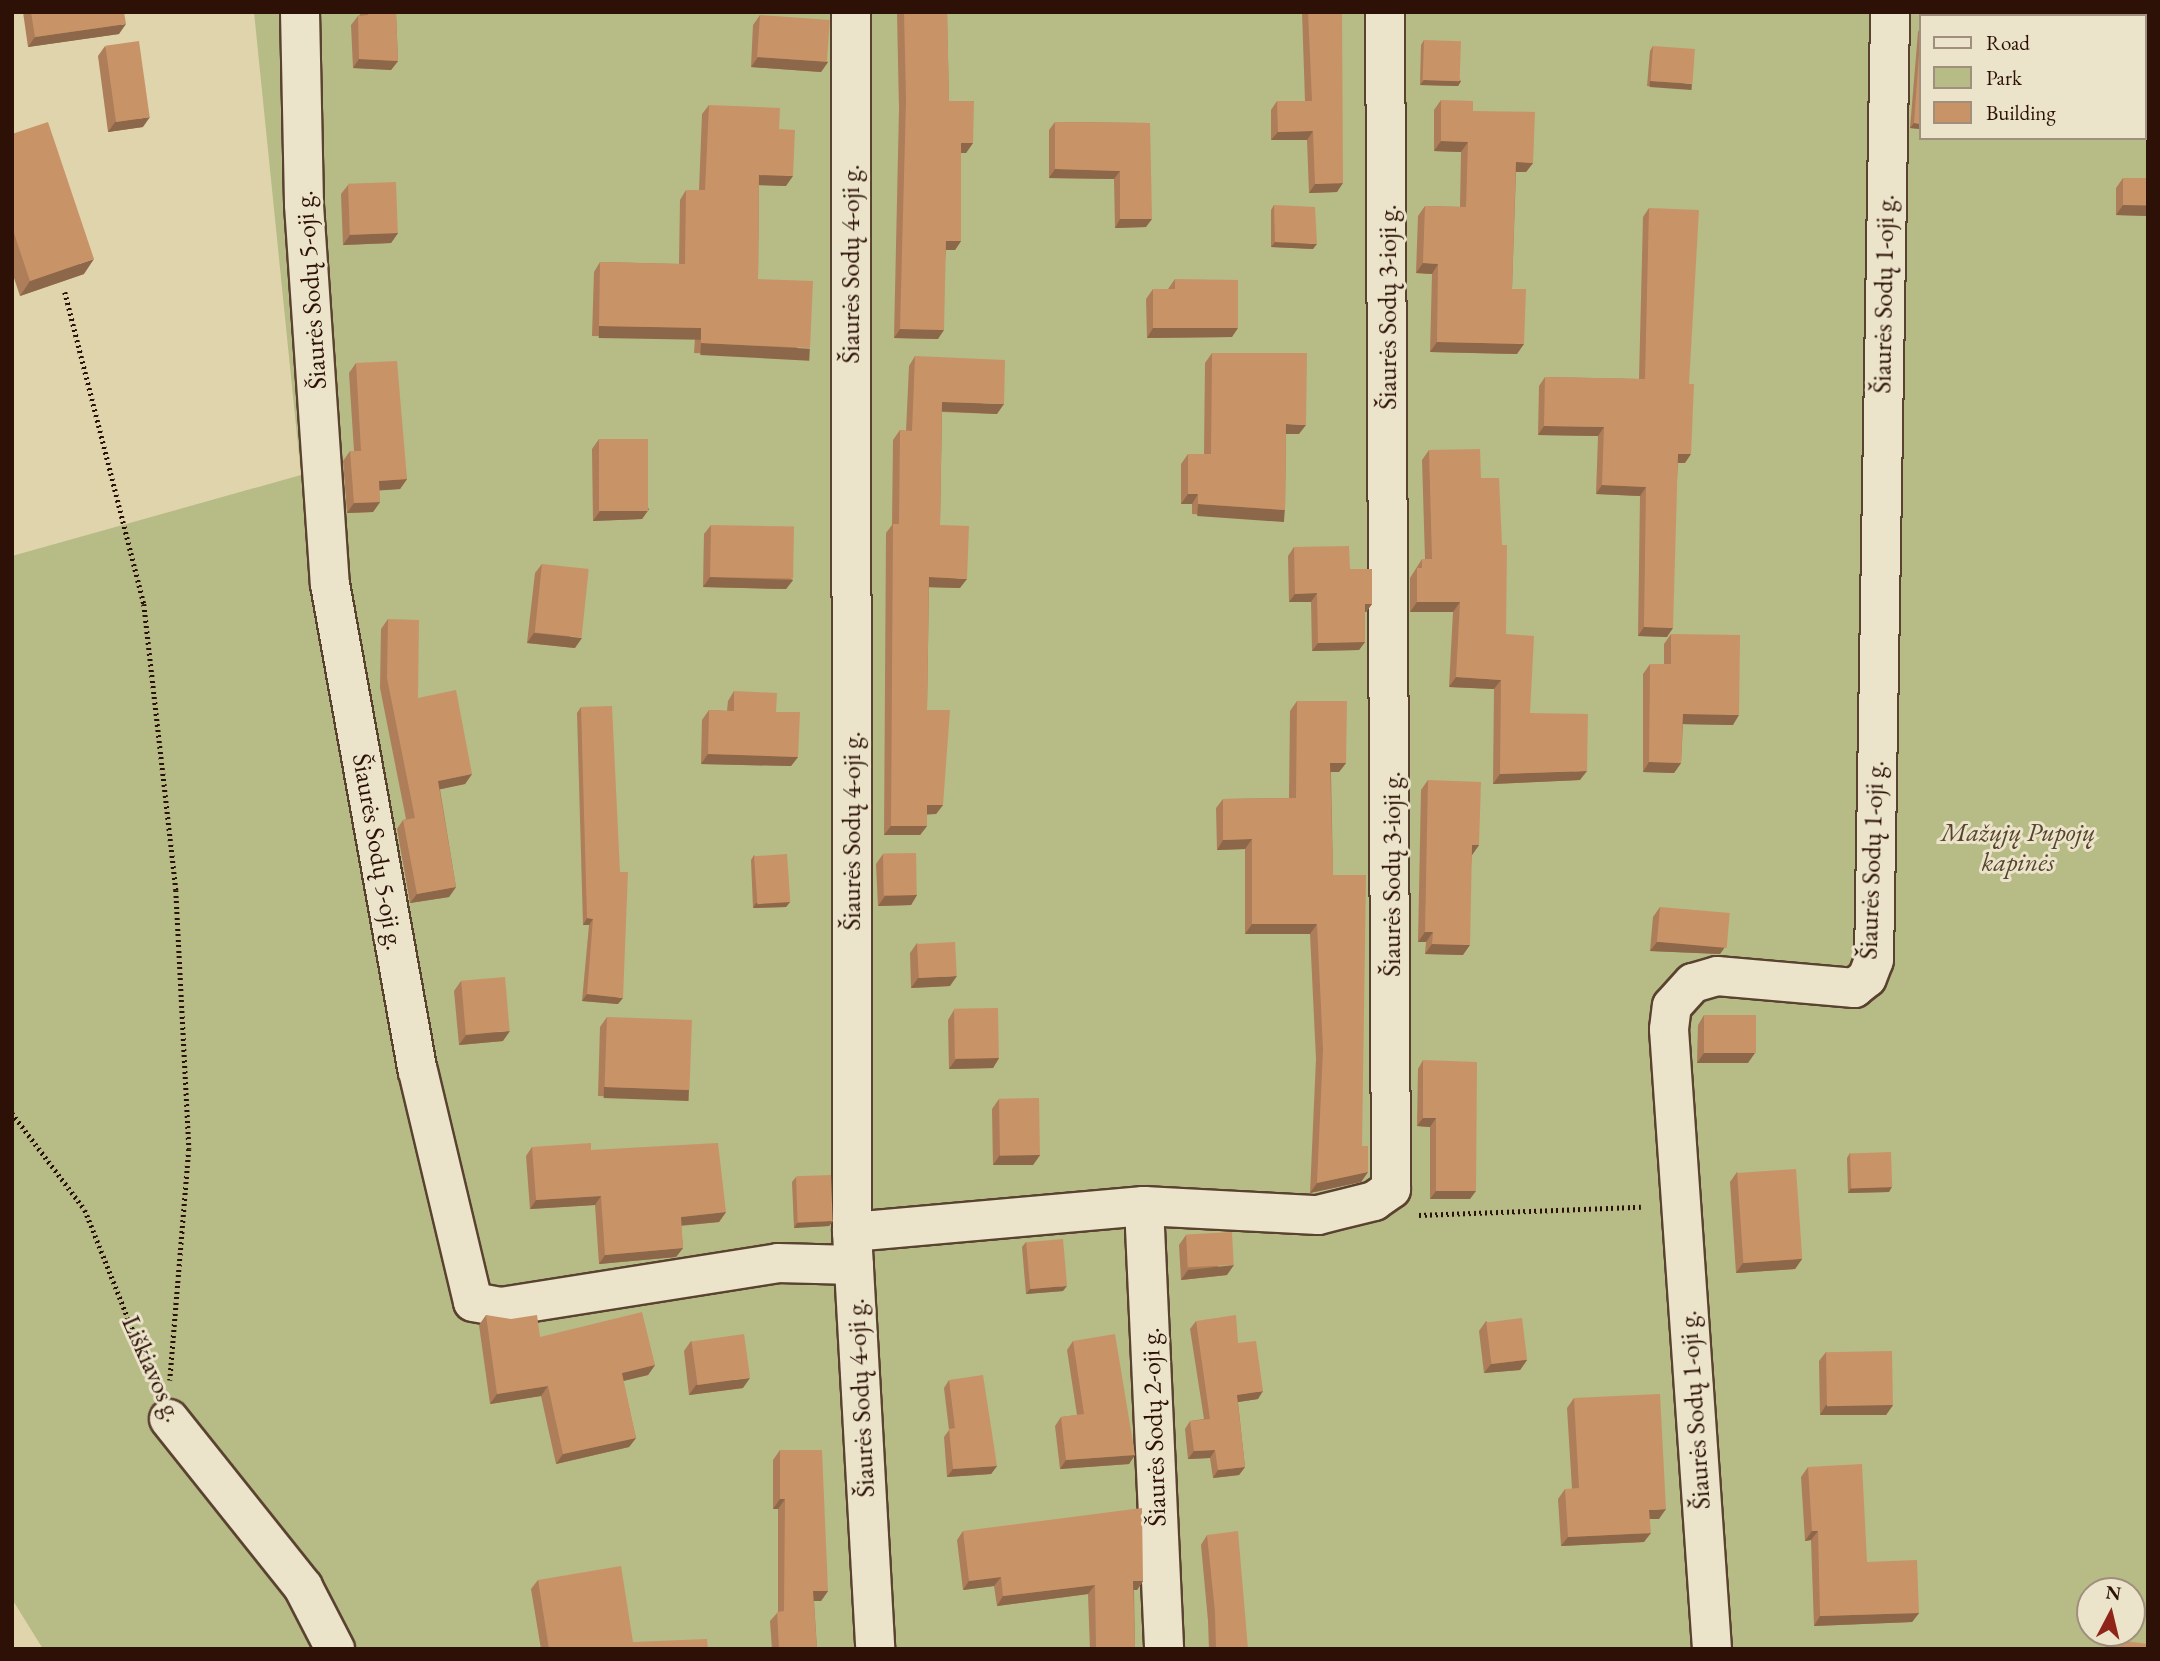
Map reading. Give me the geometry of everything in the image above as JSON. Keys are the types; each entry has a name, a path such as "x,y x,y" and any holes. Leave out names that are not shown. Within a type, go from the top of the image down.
{"street":[{"name":"Šiaurės Sodų 5-oji g.","path":"300,12 304,205 330,584 418,1071 473,1302 501,1307 853,1249"},
{"name":"Šiaurės Sodų 4-oji g.","path":"851,12 853,1249 875,1649"},
{"name":"Šiaurės Sodų 3-ioji g.","path":"1385,12 1391,1189"},
{"name":"Šiaurės Sodų 1-oji g.","path":"1712,1649 1669,1029 1679,992 1693,983 1717,976 1854,988 1867,978 1874,960 1890,12"},
{"path":"853,1249 1144,1206 1318,1215 1374,1201 1391,1189"},
{"name":"Šiaurės Sodų 2-oji g.","path":"1144,1206 1164,1649"},
{"name":"Liškiavos g.","path":"169,1419 303,1587 335,1649"}],"path":[{"path":"65,292 144,604 176,890 189,1149 172,1327 169,1419"},
{"name":"Liškiavos g.","path":"12,1113 85,1210 169,1419"},
{"path":"1391,1189 1397,1216 1649,1207 1669,1214 1683,1231"}],"green space":[{"name":"Mažųjų Pupojų kapinės","path":"254,12 2148,12 2148,1649 43,1649 12,1599 12,556 301,475"}],"building":[{"path":"31,12 124,12 126,24 35,37"},
{"path":"368,12 396,12 398,61 359,59 358,16 368,15"},
{"path":"904,12 947,12 949,101 974,101 973,143 961,143 961,241 946,241 944,330 900,329 906,100"},
{"path":"1308,12 1342,12 1343,183 1315,184 1313,131 1278,132 1277,101 1312,101"},
{"path":"760,15 830,20 827,62 757,57"},
{"path":"1424,40 1461,41 1460,81 1423,80"},
{"path":"139,41 150,117 116,122 105,46"},
{"path":"1653,46 1695,49 1692,84 1651,81"},
{"path":"1918,68 1918,124 1914,123"},
{"path":"1441,100 1473,101 1473,111 1535,112 1533,163 1516,162 1512,289 1526,289 1524,344 1437,342 1438,264 1423,263 1425,206 1466,207 1468,142 1441,141"},
{"path":"709,105 780,108 779,129 795,130 793,176 759,175 758,279 813,281 810,348 701,343 701,328 599,326 600,262 685,264 686,190 705,190"},
{"path":"48,122 94,259 30,281 12,227 12,134"},
{"path":"1055,122 1150,123 1152,219 1120,219 1120,171 1055,169"},
{"path":"2123,178 2148,178 2148,205 2123,205"},
{"path":"396,182 398,233 350,235 348,184"},
{"path":"1274,205 1315,207 1317,244 1275,242"},
{"path":"1649,208 1699,210 1689,384 1694,384 1691,454 1678,454 1673,628 1644,627 1646,487 1602,485 1604,427 1544,426 1545,377 1645,379"},
{"path":"1175,279 1238,280 1238,328 1153,328 1153,289 1175,289"},
{"path":"1212,353 1307,353 1306,425 1286,424 1285,510 1198,504 1198,494 1188,494 1188,454 1211,454"},
{"path":"915,356 1005,360 1004,404 942,402 940,525 969,526 967,579 929,577 927,710 950,710 943,805 927,805 927,826 891,826 893,524 899,524 900,430 912,431"},
{"path":"397,361 407,479 379,481 380,502 354,503 350,451 361,451 356,363"},
{"path":"599,439 648,439 648,511 599,511"},
{"path":"1480,449 1481,478 1499,478 1502,545 1507,545 1506,634 1534,636 1530,713 1588,714 1587,771 1500,774 1501,680 1456,677 1460,602 1417,602 1417,568 1422,568 1422,559 1432,559 1429,450"},
{"path":"711,525 794,526 793,578 710,577"},
{"path":"1349,546 1350,569 1372,569 1372,604 1365,604 1365,642 1318,643 1317,593 1295,594 1294,547"},
{"path":"542,564 589,569 582,638 535,633"},
{"path":"388,619 419,620 418,698 456,690 472,774 438,781 456,887 417,894 403,820 415,818 387,678"},
{"path":"1671,634 1740,635 1739,715 1683,714 1681,763 1649,762 1650,664 1671,664"},
{"path":"734,691 777,693 776,712 800,712 798,757 708,754 709,710 734,711"},
{"path":"1297,701 1347,701 1346,763 1330,763 1333,875 1366,875 1362,1146 1368,1146 1368,1172 1317,1183 1323,1049 1317,924 1252,924 1252,839 1223,840 1223,799 1296,798"},
{"path":"612,706 620,872 628,872 623,998 587,994 593,919 587,918 581,707"},
{"path":"1428,780 1481,782 1479,845 1472,845 1470,945 1432,944 1433,932 1425,932"},
{"path":"916,853 917,895 884,896 883,854"},
{"path":"787,854 790,902 757,904 754,856"},
{"path":"1660,907 1730,913 1727,948 1657,942"},
{"path":"955,942 957,976 919,978 917,944"},
{"path":"505,977 510,1031 466,1035 461,981"},
{"path":"998,1008 999,1058 955,1059 954,1009"},
{"path":"1704,1015 1756,1015 1756,1053 1704,1053"},
{"path":"607,1017 692,1020 690,1090 605,1087"},
{"path":"1423,1060 1477,1062 1476,1191 1436,1191 1436,1118 1423,1118"},
{"path":"1039,1098 1040,1155 1000,1156 999,1099"},
{"path":"591,1143 591,1150 718,1143 726,1212 681,1217 683,1248 605,1255 601,1196 536,1200 532,1147"},
{"path":"1891,1152 1892,1187 1851,1188 1850,1153"},
{"path":"1796,1169 1802,1259 1743,1263 1737,1173"},
{"path":"831,1175 833,1221 798,1222 796,1176"},
{"path":"1232,1232 1234,1265 1188,1267 1186,1234"},
{"path":"1063,1239 1067,1286 1030,1289 1026,1242"},
{"path":"642,1312 655,1365 622,1373 636,1438 563,1454 548,1386 497,1394 486,1315 511,1319 537,1315 540,1337"},
{"path":"1236,1315 1238,1343 1256,1341 1263,1391 1237,1395 1245,1467 1218,1470 1215,1450 1194,1451 1190,1421 1210,1419 1196,1321"},
{"path":"1522,1318 1527,1360 1491,1364 1486,1322"},
{"path":"744,1334 750,1378 698,1385 692,1341"},
{"path":"1115,1334 1135,1455 1066,1460 1061,1417 1084,1414 1073,1341"},
{"path":"1892,1351 1893,1405 1827,1406 1826,1352"},
{"path":"983,1375 997,1466 953,1469 949,1429 955,1428 949,1380"},
{"path":"1660,1394 1666,1509 1649,1510 1651,1533 1568,1537 1565,1489 1579,1488 1574,1398"},
{"path":"780,1450 822,1450 828,1591 813,1591 817,1649 779,1649 777,1612 784,1611 785,1499 780,1499"},
{"path":"1862,1464 1867,1562 1917,1560 1919,1613 1820,1616 1818,1531 1812,1531 1808,1467"},
{"path":"1142,1508 1143,1581 1133,1581 1135,1649 1096,1649 1095,1585 1003,1596 1001,1577 969,1581 963,1531"},
{"path":"1238,1531 1248,1649 1216,1649 1207,1535"},
{"path":"621,1566 633,1642 707,1639 708,1649 549,1649 538,1580"},
{"path":"2148,1644 2148,1649 2109,1649 2146,1647"}]}
